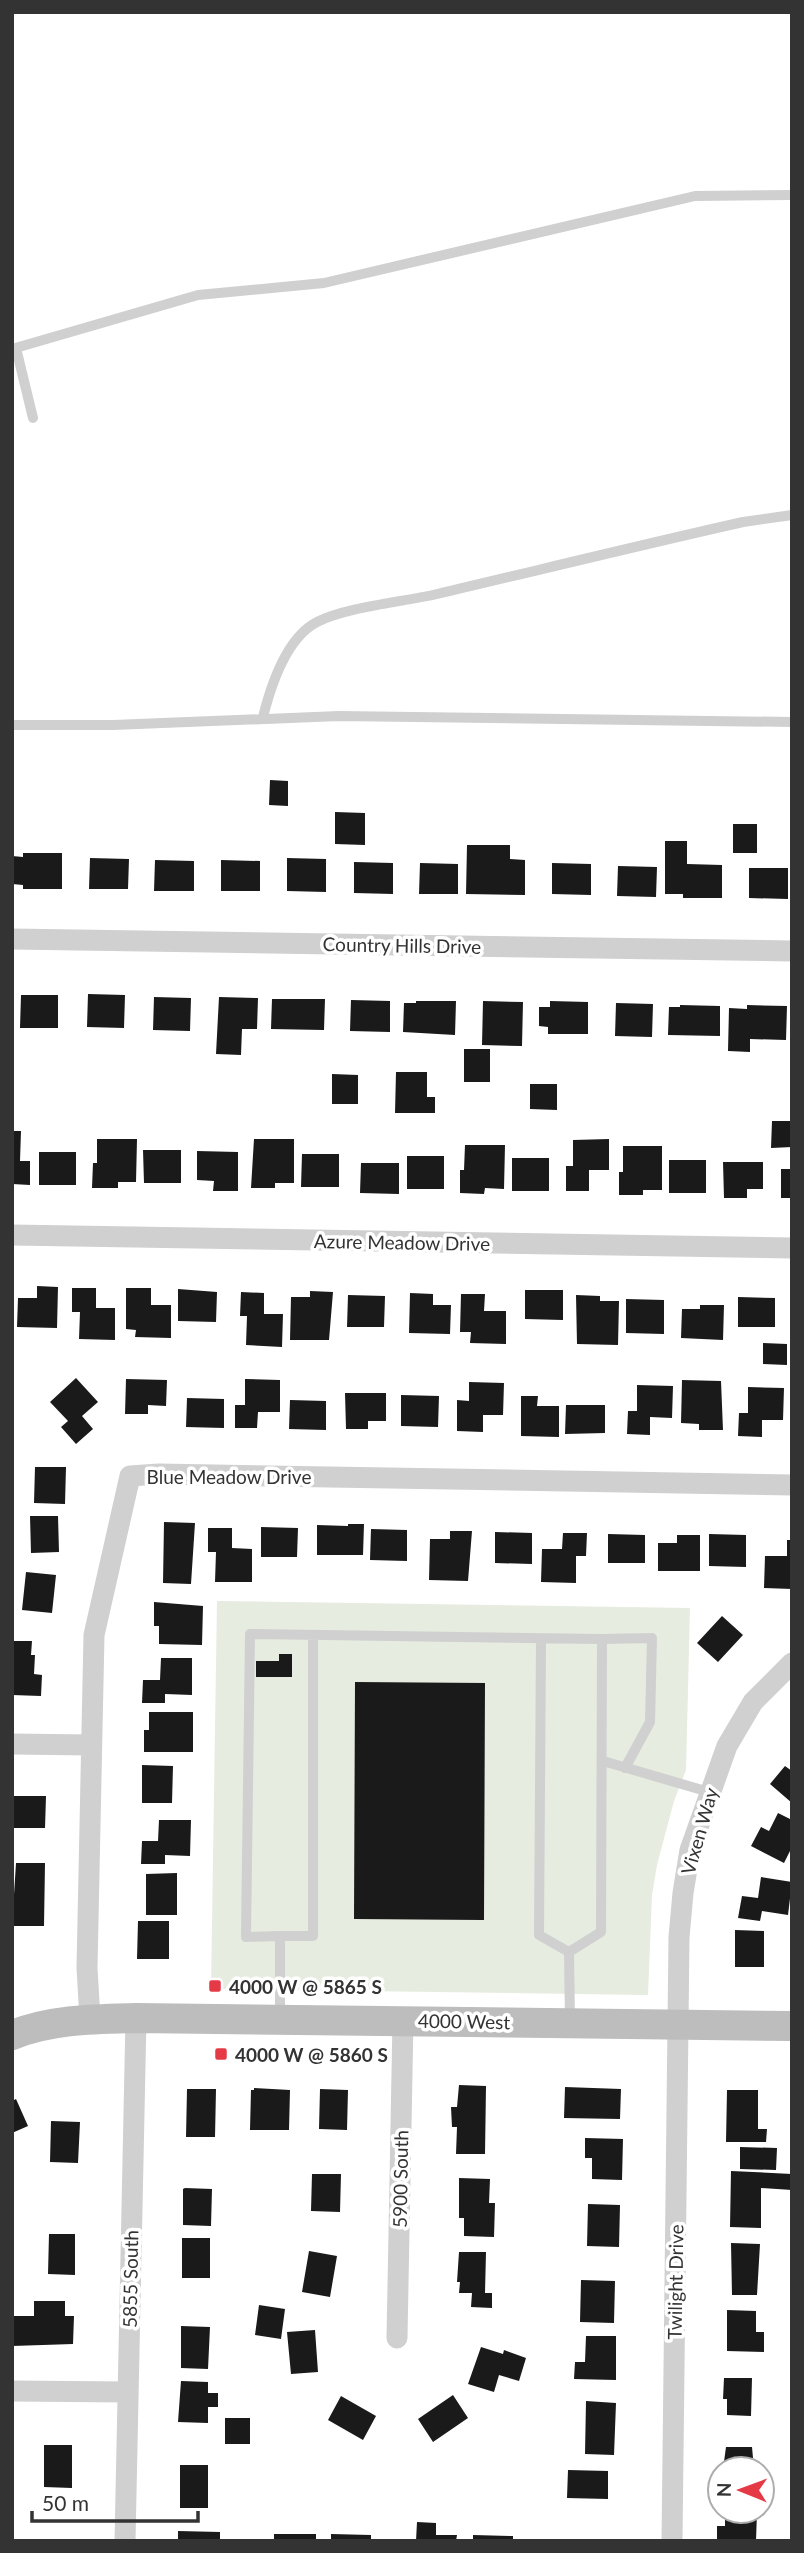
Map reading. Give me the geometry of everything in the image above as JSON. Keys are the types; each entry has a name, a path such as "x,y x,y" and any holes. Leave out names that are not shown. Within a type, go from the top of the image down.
{"street":[{"name":"Country Hills Drive","path":"12,939 792,951"},
{"name":"Azure Meadow Drive","path":"12,1235 792,1248"},
{"name":"Blue Meadow Drive","path":"90,2019 87,1968 94,1635 130,1476 159,1474 792,1485"},
{"name":"Vixen Way","path":"679,2024 679,1937 682,1893 690,1850 727,1746 753,1702 792,1663"},
{"path":"12,1744 91,1745"},
{"name":"4000 West","path":"12,2035 53,2024 90,2019 136,2018 792,2026"},
{"name":"5855 South","path":"125,2541 136,2018"},
{"name":"5900 South","path":"397,2338 403,2020"},
{"name":"Twilight Drive","path":"672,2541 679,2024"},
{"path":"12,2391 127,2392"}],"lane":[{"path":"33,418 14,348 198,295 324,283 695,196 792,195"},
{"path":"263,717 268,697 289,650 302,634 317,622 743,522 792,515"},
{"path":"12,725 113,725 339,716 792,722"},
{"path":"313,1635 313,1937 246,1937 250,1634 652,1638 650,1721 625,1769"},
{"path":"541,1638 539,1934 569,1952"},
{"path":"569,1952 601,1932 602,1639"},
{"path":"603,1761 709,1792"},
{"path":"280,2019 281,1936"},
{"path":"569,1952 570,2023"}],"shaded area":[{"path":"217,1601 690,1608 686,1770 674,1801 657,1865 652,1895 648,1995 211,1989"}],"building":[{"path":"270,780 288,781 288,806 269,805"},
{"path":"335,812 365,813 365,845 335,844"},
{"path":"733,824 757,824 757,853 733,853"},
{"path":"665,841 687,841 687,864 722,865 722,898 683,898 683,894 665,894"},
{"path":"467,845 510,845 510,859 525,860 525,895 466,894"},
{"path":"23,853 62,853 62,889 23,889 23,885 12,884 12,856 23,857"},
{"path":"90,858 129,859 128,889 89,889"},
{"path":"287,858 326,859 326,892 287,891"},
{"path":"155,860 194,861 194,891 154,891"},
{"path":"221,860 260,861 260,891 221,891"},
{"path":"354,862 393,863 393,894 354,893"},
{"path":"420,863 458,864 458,894 419,894"},
{"path":"552,863 591,864 591,895 552,894"},
{"path":"618,866 657,867 656,897 617,896"},
{"path":"749,868 788,868 788,899 749,898"},
{"path":"88,994 125,995 124,1028 87,1027"},
{"path":"21,995 58,995 58,1028 20,1028"},
{"path":"154,997 191,998 190,1031 153,1030"},
{"path":"219,997 258,998 257,1029 242,1029 241,1055 216,1054"},
{"path":"272,999 325,999 324,1030 271,1029"},
{"path":"351,1000 390,1001 390,1032 350,1031"},
{"path":"456,1001 455,1035 403,1032 404,1003"},
{"path":"483,1001 523,1002 522,1046 482,1045"},
{"path":"550,1001 588,1002 588,1034 548,1034 548,1027 539,1026 539,1007 550,1007"},
{"path":"616,1003 653,1004 652,1037 615,1036"},
{"path":"747,1005 787,1006 786,1040 750,1039 750,1052 728,1051 729,1008 747,1009"},
{"path":"720,1006 720,1036 668,1035 669,1007"},
{"path":"464,1049 490,1049 490,1082 464,1082"},
{"path":"396,1072 427,1072 427,1097 435,1097 435,1113 395,1113"},
{"path":"332,1074 358,1075 358,1104 332,1104"},
{"path":"530,1084 557,1084 557,1110 530,1109"},
{"path":"772,1121 792,1121 792,1147 771,1148"},
{"path":"12,1131 21,1131 20,1161 30,1161 30,1185 12,1184"},
{"path":"97,1139 137,1139 136,1182 118,1182 118,1188 92,1188 93,1163 97,1163"},
{"path":"254,1139 294,1139 294,1183 275,1183 275,1188 251,1188"},
{"path":"609,1139 609,1170 589,1170 589,1191 566,1191 566,1166 573,1166 573,1140"},
{"path":"465,1145 505,1145 504,1189 485,1188 484,1194 460,1193 460,1170 464,1170"},
{"path":"623,1146 662,1146 662,1190 643,1190 643,1195 619,1195 619,1172 623,1172"},
{"path":"143,1150 181,1150 181,1183 144,1183"},
{"path":"197,1151 238,1152 238,1191 213,1191 214,1181 197,1180"},
{"path":"39,1152 76,1152 76,1185 39,1185"},
{"path":"302,1154 339,1154 339,1187 301,1187"},
{"path":"407,1156 444,1156 444,1189 407,1189"},
{"path":"512,1158 549,1158 549,1191 512,1191"},
{"path":"669,1160 706,1160 706,1193 669,1193"},
{"path":"723,1162 763,1162 763,1189 747,1189 747,1198 724,1198"},
{"path":"361,1163 399,1163 399,1194 360,1193"},
{"path":"781,1169 792,1169 792,1198 781,1198"},
{"path":"37,1286 58,1287 57,1328 17,1327 18,1298 37,1298"},
{"path":"72,1288 96,1288 96,1308 115,1308 115,1340 79,1339 80,1312 72,1312"},
{"path":"126,1288 151,1288 151,1305 171,1305 171,1338 135,1337 136,1330 126,1329"},
{"path":"178,1289 217,1292 216,1322 178,1321"},
{"path":"525,1290 563,1290 563,1320 525,1319"},
{"path":"310,1291 333,1292 329,1340 290,1340 291,1297 310,1297"},
{"path":"241,1292 264,1293 264,1314 283,1314 282,1347 246,1345 247,1316 240,1316"},
{"path":"410,1293 433,1294 433,1305 451,1305 450,1334 409,1333"},
{"path":"461,1294 485,1294 484,1311 506,1311 506,1344 470,1343 471,1332 460,1332"},
{"path":"348,1295 385,1296 384,1327 347,1327"},
{"path":"576,1295 600,1296 600,1301 619,1301 618,1345 577,1344"},
{"path":"738,1297 775,1298 775,1327 738,1327"},
{"path":"626,1299 664,1300 664,1334 626,1333"},
{"path":"700,1305 724,1305 723,1340 681,1338 682,1309 700,1309"},
{"path":"763,1343 787,1344 787,1365 763,1364"},
{"path":"76,1378 98,1402 82,1416 93,1429 76,1444 61,1427 68,1421 50,1402"},
{"path":"126,1379 167,1380 166,1406 148,1405 148,1414 125,1414"},
{"path":"245,1379 280,1380 280,1412 258,1412 257,1428 235,1428 235,1405 245,1405"},
{"path":"682,1380 721,1381 723,1430 699,1430 699,1424 681,1423"},
{"path":"469,1382 504,1383 503,1415 483,1415 483,1432 457,1431 457,1400 469,1401"},
{"path":"637,1385 673,1386 672,1418 650,1417 650,1435 627,1434 628,1411 637,1411"},
{"path":"748,1387 784,1388 783,1420 762,1420 762,1437 738,1436 739,1413 748,1413"},
{"path":"345,1393 386,1393 386,1421 368,1421 368,1429 346,1429"},
{"path":"401,1395 439,1396 438,1427 401,1426"},
{"path":"521,1396 538,1396 537,1406 559,1406 559,1437 521,1436"},
{"path":"187,1398 224,1399 224,1428 186,1427"},
{"path":"290,1400 326,1401 326,1430 289,1429"},
{"path":"566,1405 605,1405 605,1433 565,1434"},
{"path":"35,1467 66,1467 65,1504 34,1503"},
{"path":"30,1516 58,1516 59,1552 31,1553"},
{"path":"164,1522 195,1523 191,1584 163,1583"},
{"path":"364,1524 363,1555 317,1555 317,1525"},
{"path":"261,1527 298,1528 297,1557 261,1557"},
{"path":"208,1528 232,1528 232,1548 252,1549 252,1582 215,1582 216,1552 208,1552"},
{"path":"371,1529 407,1530 407,1561 370,1560"},
{"path":"450,1531 472,1531 468,1581 429,1580 430,1539 450,1539"},
{"path":"495,1532 532,1533 532,1564 495,1563"},
{"path":"563,1533 587,1533 586,1556 576,1556 576,1583 541,1582 542,1549 562,1549"},
{"path":"608,1534 645,1535 645,1563 608,1563"},
{"path":"709,1534 746,1535 746,1567 709,1566"},
{"path":"677,1535 700,1535 700,1571 658,1571 658,1543 677,1543"},
{"path":"787,1540 792,1540 792,1589 764,1588 765,1556 787,1556"},
{"path":"26,1572 56,1575 52,1613 22,1610"},
{"path":"154,1602 203,1606 202,1645 159,1644 159,1626 154,1626"},
{"path":"722,1616 743,1635 718,1662 697,1643"},
{"path":"12,1641 32,1641 31,1655 35,1655 34,1674 42,1675 41,1696 12,1695"},
{"path":"279,1654 292,1654 292,1677 256,1677 256,1661 279,1661"},
{"path":"161,1658 192,1658 192,1695 165,1694 165,1703 142,1703 143,1680 160,1680"},
{"path":"355,1682 485,1683 484,1920 354,1919"},
{"path":"149,1712 193,1712 193,1752 144,1752 144,1730 149,1730"},
{"path":"142,1765 173,1766 172,1803 142,1803"},
{"path":"785,1766 792,1771 792,1803 770,1784"},
{"path":"12,1796 46,1796 45,1828 12,1828"},
{"path":"778,1813 792,1820 792,1847 784,1863 751,1846 761,1827 769,1831"},
{"path":"159,1820 191,1820 190,1856 165,1855 165,1864 141,1864 142,1841 158,1841"},
{"path":"16,1863 45,1863 44,1926 12,1926"},
{"path":"177,1873 177,1915 146,1915 146,1874"},
{"path":"761,1877 792,1882 788,1915 762,1911 760,1921 738,1918 742,1896 758,1898"},
{"path":"138,1921 169,1921 169,1959 137,1959"},
{"path":"735,1930 764,1931 764,1967 735,1967"},
{"path":"459,2085 486,2086 485,2154 456,2154 457,2127 452,2127 451,2107 457,2107"},
{"path":"565,2087 621,2089 620,2119 564,2118"},
{"path":"187,2089 216,2089 215,2137 186,2137"},
{"path":"320,2089 348,2090 347,2130 319,2129"},
{"path":"251,2090 290,2090 289,2130 250,2130"},
{"path":"727,2090 758,2090 758,2129 767,2129 766,2142 726,2142"},
{"path":"16,2099 28,2126 12,2133 12,2101"},
{"path":"51,2121 80,2122 78,2163 50,2162"},
{"path":"585,2138 623,2139 622,2180 592,2179 592,2158 585,2158"},
{"path":"740,2147 777,2148 776,2170 740,2169"},
{"path":"731,2171 792,2174 792,2190 761,2188 761,2228 730,2227"},
{"path":"312,2174 341,2174 340,2212 311,2211"},
{"path":"459,2178 490,2179 489,2203 495,2203 494,2237 464,2236 464,2218 459,2218"},
{"path":"185,2188 212,2189 211,2226 183,2225"},
{"path":"588,2204 620,2205 619,2247 587,2246"},
{"path":"49,2234 75,2234 75,2275 48,2274"},
{"path":"182,2238 210,2238 210,2278 182,2278"},
{"path":"731,2243 760,2244 757,2295 732,2295"},
{"path":"309,2251 337,2256 330,2297 302,2292"},
{"path":"459,2252 486,2252 485,2293 492,2293 492,2308 471,2307 472,2293 459,2293"},
{"path":"581,2280 615,2281 614,2323 580,2322"},
{"path":"34,2301 65,2301 65,2316 74,2316 73,2344 12,2346 12,2316 34,2316"},
{"path":"259,2305 285,2309 281,2339 255,2335"},
{"path":"727,2310 756,2311 756,2332 764,2332 764,2352 727,2351"},
{"path":"181,2326 210,2327 208,2369 181,2368"},
{"path":"315,2330 318,2372 291,2374 287,2332"},
{"path":"586,2336 616,2336 616,2380 574,2379 575,2362 585,2362"},
{"path":"481,2347 503,2354 504,2350 526,2358 519,2381 499,2375 494,2392 468,2384"},
{"path":"724,2378 752,2378 751,2416 727,2415 727,2399 723,2399"},
{"path":"181,2381 208,2382 208,2393 218,2393 218,2407 208,2407 208,2423 178,2422"},
{"path":"453,2395 468,2418 433,2442 418,2419"},
{"path":"341,2396 376,2416 363,2440 328,2420"},
{"path":"586,2401 616,2403 614,2455 585,2454"},
{"path":"225,2418 250,2418 250,2444 225,2444"},
{"path":"44,2445 72,2445 72,2488 44,2487"},
{"path":"726,2447 752,2447 753,2455 725,2455"},
{"path":"180,2465 208,2465 208,2508 180,2508"},
{"path":"568,2470 608,2471 608,2499 567,2498"},
{"path":"417,2522 436,2523 436,2535 457,2535 456,2541 416,2541"},
{"path":"757,2525 756,2541 717,2539 717,2526"},
{"path":"178,2531 220,2532 220,2541 178,2541"},
{"path":"274,2534 316,2534 316,2541 274,2541"},
{"path":"331,2534 371,2535 371,2541 331,2541"},
{"path":"473,2535 513,2536 513,2541 473,2541"}],"place":[{"name":"4000 W @ 5865 S","path":"215,1986"},
{"name":"4000 W @ 5860 S","path":"221,2054"}]}
